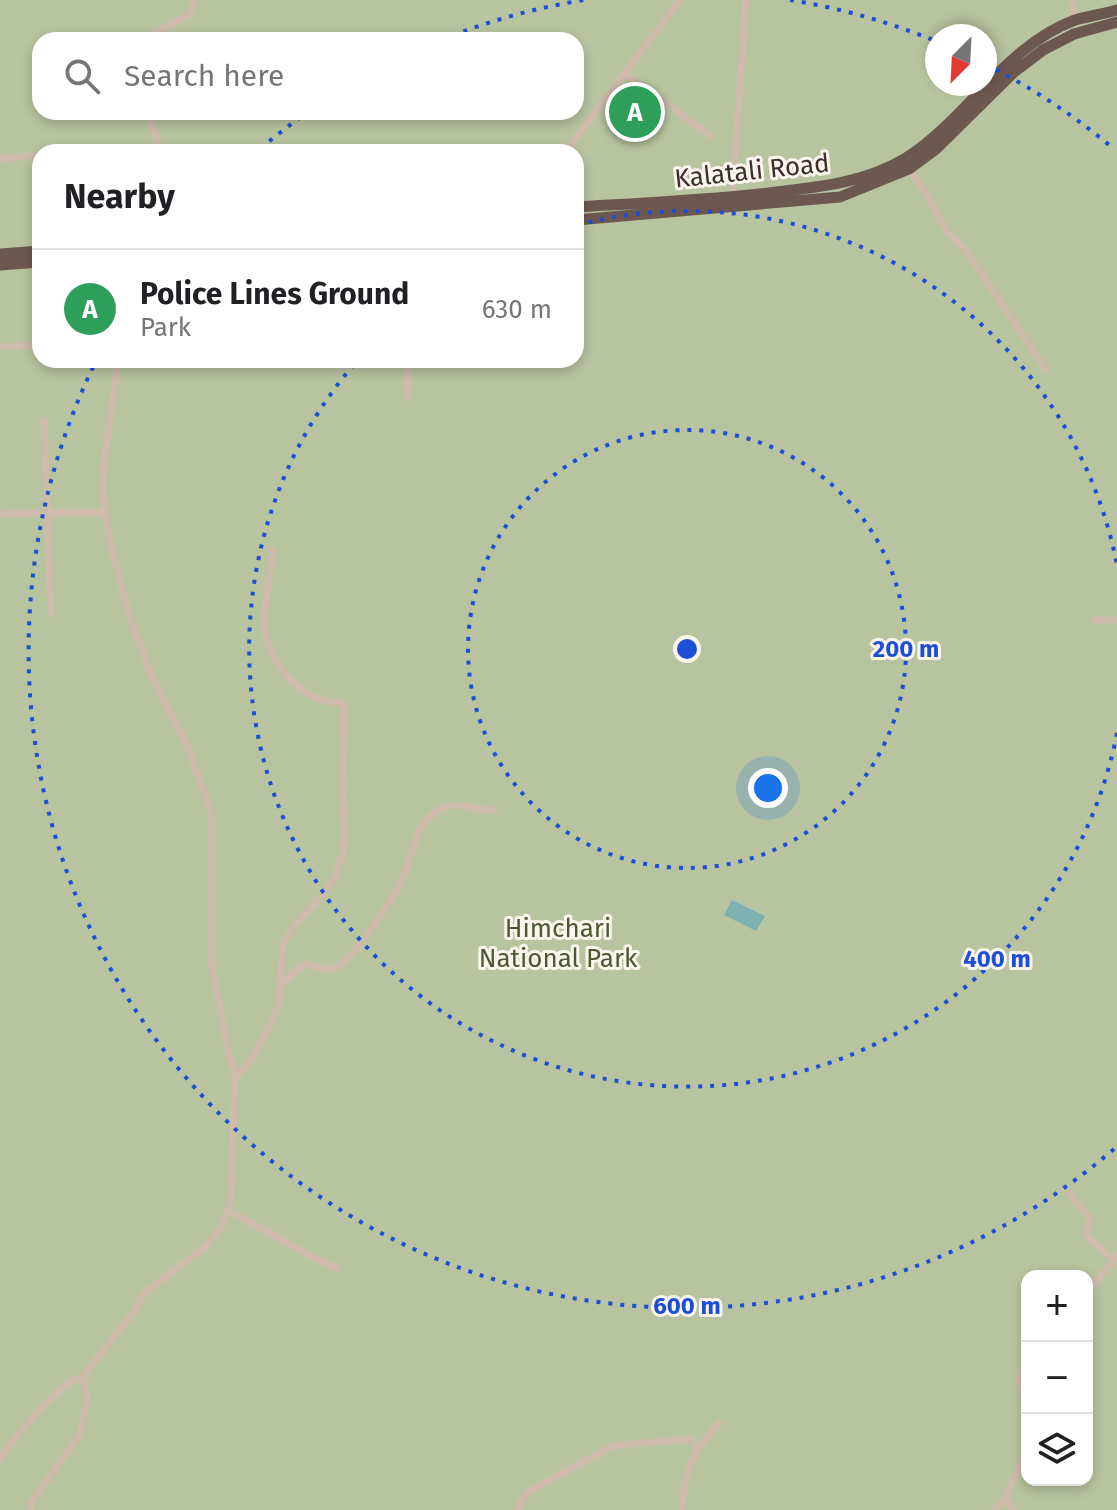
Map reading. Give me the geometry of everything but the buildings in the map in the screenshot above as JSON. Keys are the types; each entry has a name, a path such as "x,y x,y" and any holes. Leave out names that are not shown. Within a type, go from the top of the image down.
{"highway":[{"name":"Kalatali Road","path":"584,207 732,198 845,184 903,159 932,139 1012,59 1042,38 1075,21 1117,10"},
{"name":"Kalatali Road","path":"584,219 840,197 909,169 936,149 1014,72 1043,50 1074,34 1117,22"},
{"path":"0,254 32,252"},
{"path":"0,265 32,263"}],"street":[{"path":"156,32 190,14 194,0"},
{"path":"571,144 680,0"},
{"path":"732,198 746,0"},
{"path":"1072,0 1075,21"},
{"path":"624,73 710,136"},
{"path":"150,120 158,144"},
{"path":"0,159 32,156"},
{"path":"909,169 947,231 967,252 1046,370"},
{"path":"0,347 32,345"},
{"path":"0,1459 66,1384 83,1376 136,1309 144,1293 206,1246 221,1228 228,1210 235,1074 211,962 211,812 200,777 156,686 130,619 110,542 102,486 117,368"},
{"path":"407,397 408,368"},
{"path":"44,421 51,614"},
{"path":"0,514 105,512"},
{"path":"235,1074 250,1062 271,1024 279,1001 283,944 335,876 342,858 345,834 342,787 344,705 315,699 292,682 265,636 273,550"},
{"path":"1094,620 1117,620"},
{"path":"280,987 298,968 308,964 334,969 369,932 404,875 420,828 436,812 452,805 494,810"},
{"path":"1065,1188 1091,1220 1085,1234 1115,1258 1093,1286"},
{"path":"228,1210 337,1268"},
{"path":"31,1510 30,1504 80,1434 87,1398 83,1376"},
{"path":"682,1510 682,1488 689,1463 719,1423"},
{"path":"517,1510 526,1493 612,1446 690,1439 698,1448"},
{"path":"994,1510 1006,1498 1021,1465"},
{"path":"1006,1498 1013,1510"}],"green space":[{"name":"Himchari National Park","path":"0,0 1117,0 1117,1510 0,1510"}],"water":[{"path":"732,900 765,916 756,931 724,915"}],"place":[{"name":"Police Lines Ground","path":"635,112"}]}
